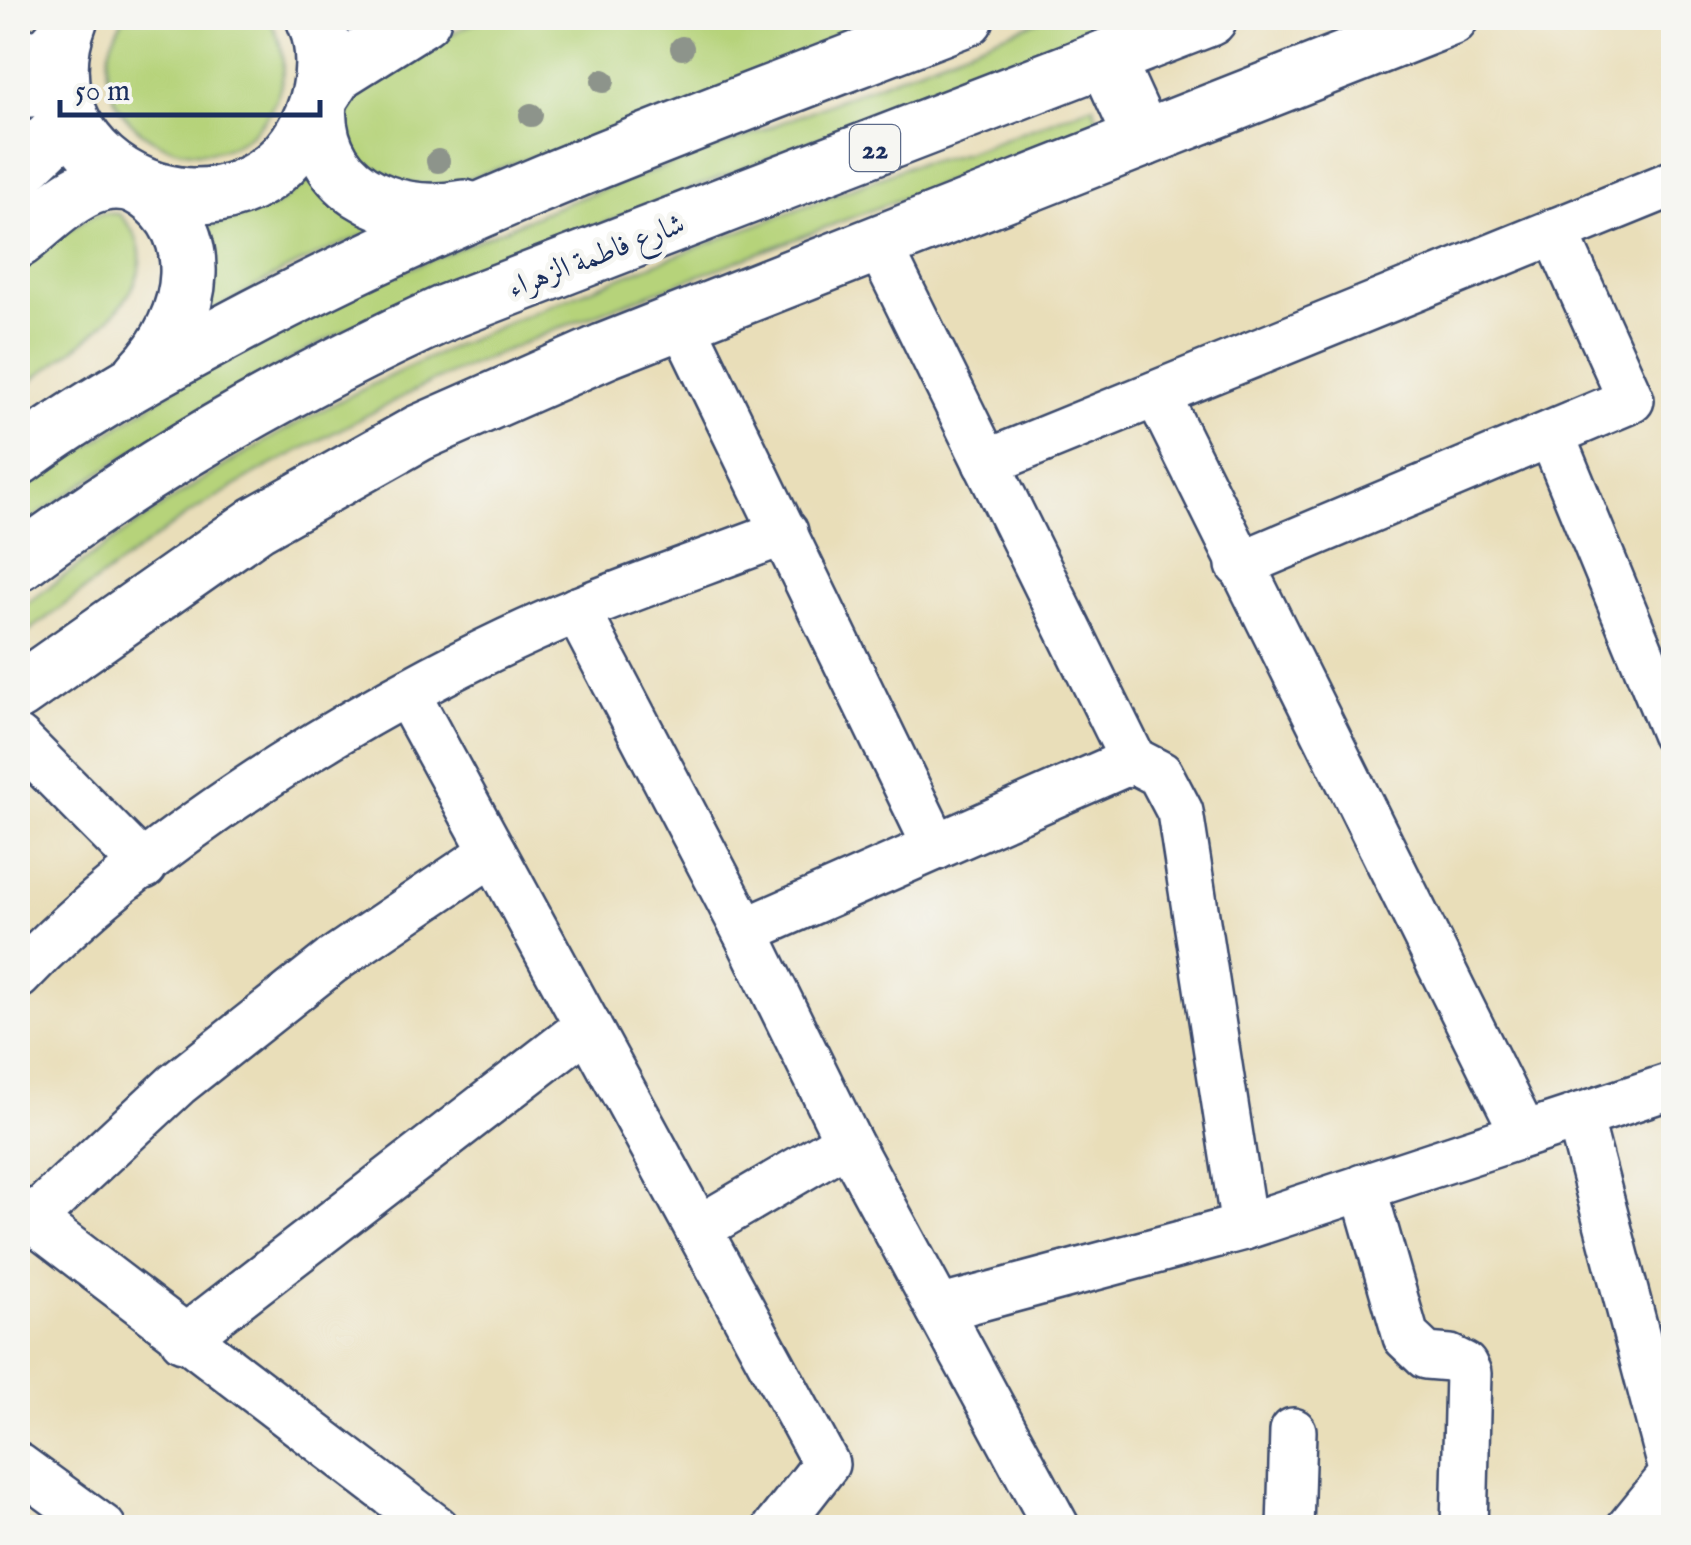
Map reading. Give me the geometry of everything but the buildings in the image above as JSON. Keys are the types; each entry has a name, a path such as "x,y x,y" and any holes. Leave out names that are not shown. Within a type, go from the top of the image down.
{"main road":[{"path":"314,18 324,63 318,128 325,152 340,174 372,198 427,212 510,195"},
{"path":"18,240 75,196 100,182 135,185 172,196 210,197 247,185 279,164 292,149 304,134 319,99 350,62 423,18"},
{"path":"18,458 132,382 347,268 510,195 966,18"},
{"name":"شارع فاطمة الزهراء","path":"18,563 192,444 362,350 447,312 1210,18"},
{"path":"18,692 192,566 336,478 419,433 681,321 1450,18"},
{"path":"42,100 60,66 68,23"},
{"path":"1106,58 1143,138"},
{"path":"42,100 105,165 158,198 176,218 187,242 190,273 177,325 158,356 132,382"},
{"path":"18,170 62,128 42,100"}],"street":[{"path":"18,62 49,47 68,23"},
{"path":"986,463 1674,183"},
{"path":"1240,565 1631,400 1555,231"},
{"path":"878,243 1133,760 1160,774 1180,812 1244,1227"},
{"path":"681,321 936,847"},
{"path":"1157,394 1524,1134"},
{"path":"1551,434 1674,733"},
{"path":"18,976 144,866 232,800 406,694 576,610 785,532"},
{"path":"576,610 746,930 848,1141 939,1309 1038,1518"},
{"path":"406,694 826,1464 776,1528"},
{"path":"18,738 144,866"},
{"path":"746,930 1133,760"},
{"path":"436,1528 24,1215 332,961 493,852"},
{"path":"184,1339 588,1026"},
{"path":"939,1309 1244,1227 1674,1085"},
{"path":"1579,1116 1674,1474 1629,1528"},
{"path":"698,1229 848,1141"},
{"path":"1363,1188 1406,1337 1426,1356 1450,1358 1464,1364 1468,1373 1464,1528"},
{"path":"1290,1528 1293,1430"},
{"path":"18,1466 102,1528"}],"green space":[{"path":"124,18 268,18 280,43 283,73 279,91 256,129 225,148 191,152 158,142 130,121 112,92 108,57"},
{"path":"485,18 913,18 617,138 536,156 461,181 440,186 404,183 358,159 344,119 350,101 363,87 405,58"},
{"path":"1044,18 1123,18 400,304 204,408 109,466 18,529 18,493 197,374 300,315 564,204 748,136"},
{"path":"1093,105 1099,124 557,329 435,380 262,470 185,516 18,639 18,610 131,528 287,429 398,372 615,279 909,166 966,153"},
{"path":"316,175 381,227 287,269 198,319 203,228 274,207"},
{"path":"119,214 137,240 140,266 131,291 90,337 18,390 18,261 93,215"}]}
